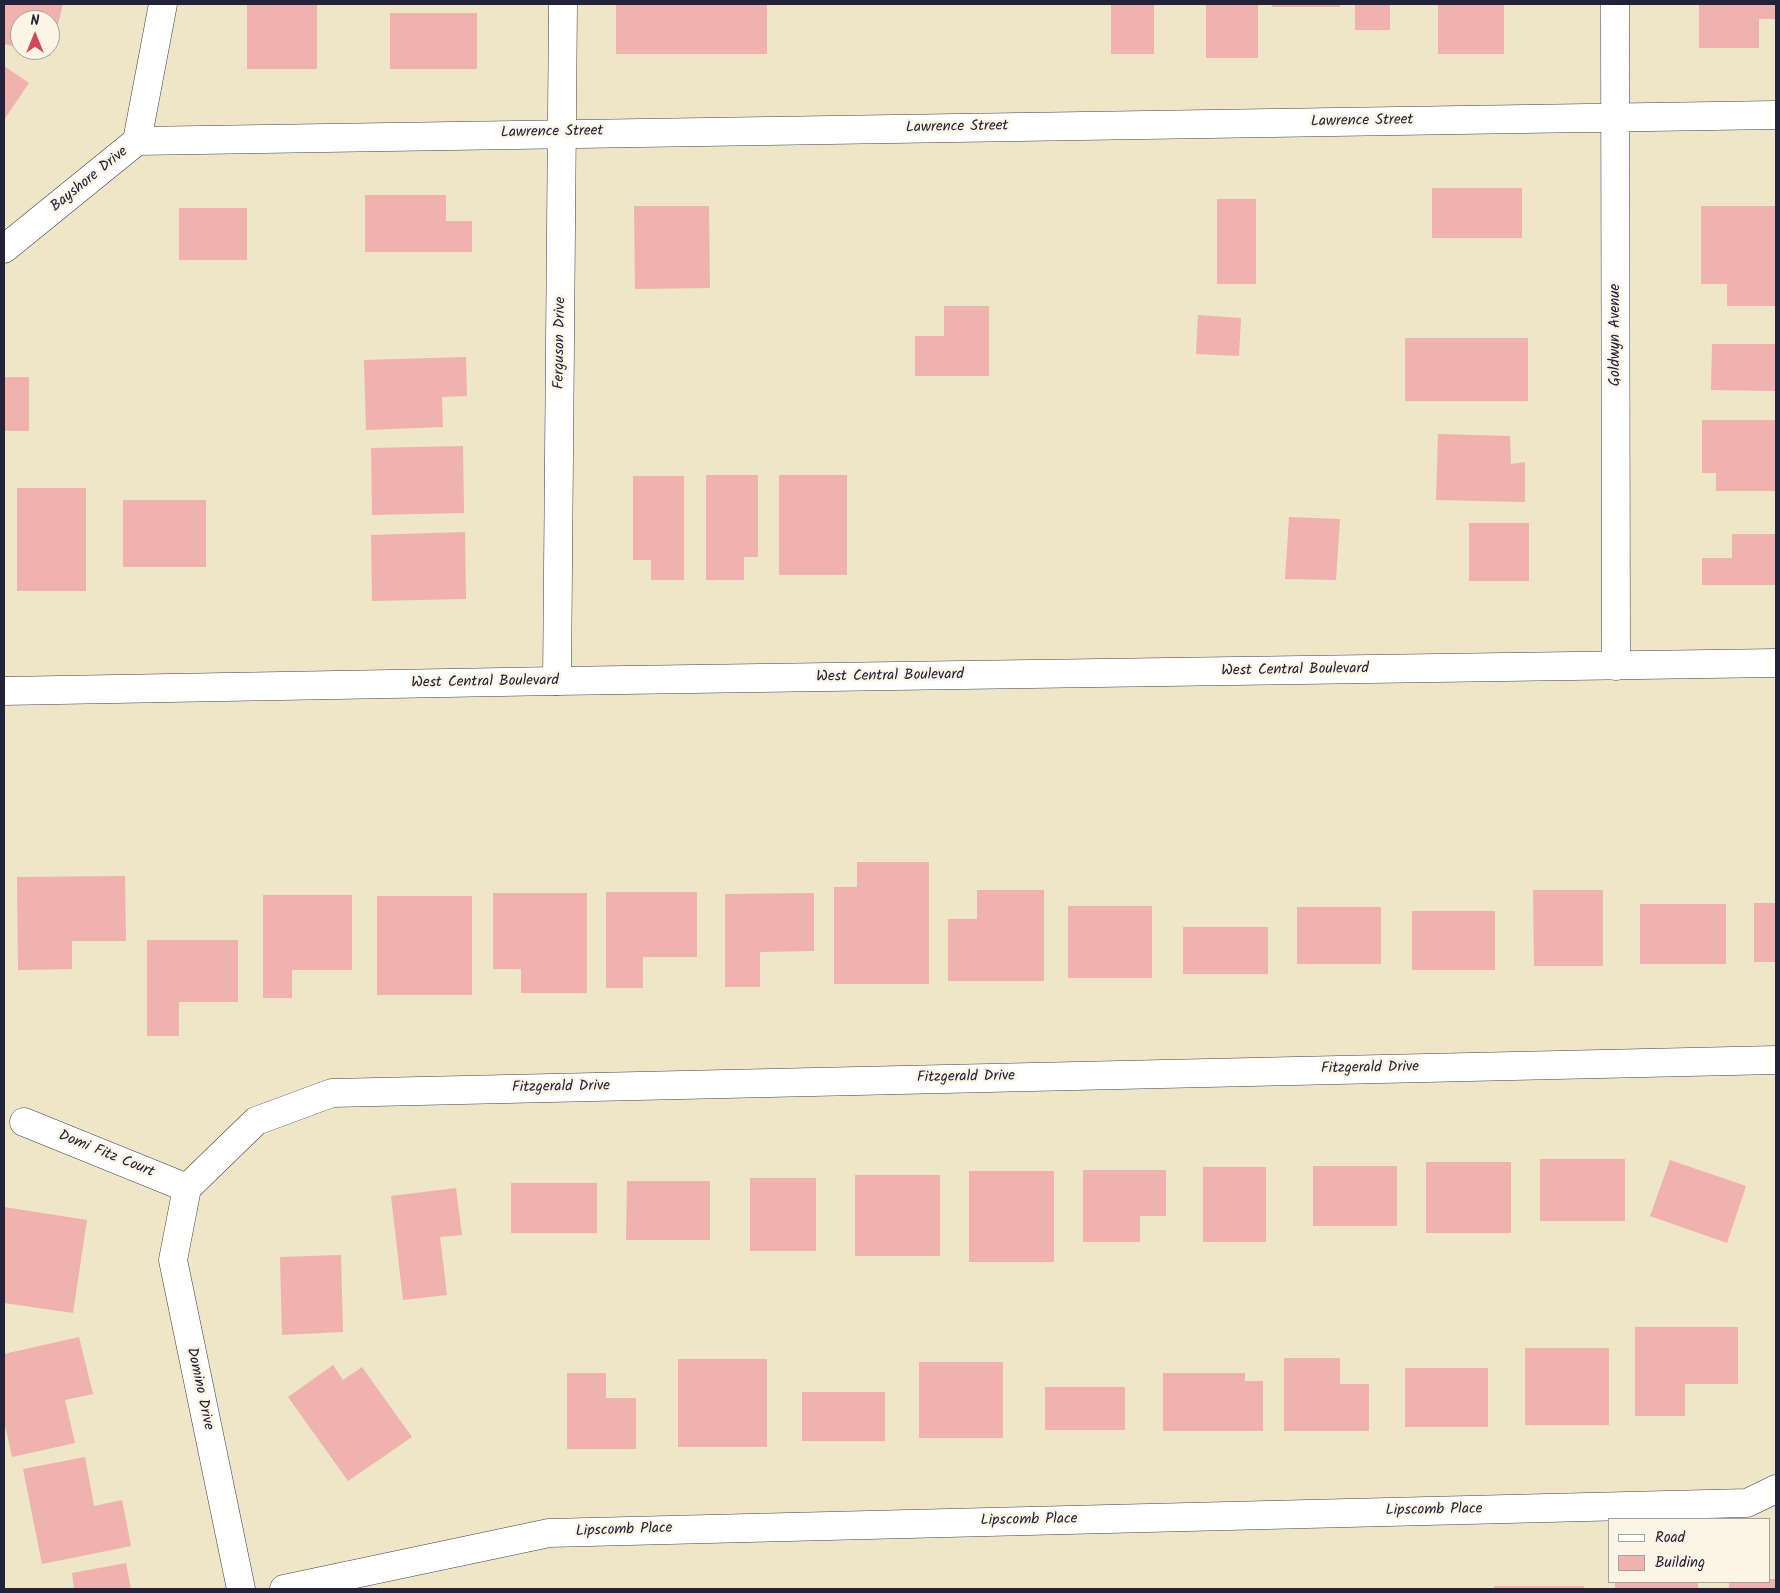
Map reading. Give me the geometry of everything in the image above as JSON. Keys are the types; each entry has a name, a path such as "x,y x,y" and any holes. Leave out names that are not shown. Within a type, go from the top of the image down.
{"street":[{"name":"Bayshore Drive","path":"4,249 137,141 163,4"},
{"name":"Ferguson Drive","path":"557,681 563,4"},
{"name":"Goldwyn Avenue","path":"1615,4 1616,666"},
{"name":"Lawrence Street","path":"137,141 1776,115"},
{"name":"West Central Boulevard","path":"4,691 1776,663"},
{"name":"Fitzgerald Drive","path":"187,1188 256,1121 332,1093 1776,1060"},
{"name":"Domi Fitz Court","path":"24,1122 187,1188"},
{"name":"Domino Drive","path":"187,1188 173,1260 241,1589"},
{"name":"Lipscomb Place","path":"284,1589 549,1533 1747,1503 1776,1489"}],"building":[{"path":"4,4 63,4 60,16 60,10 10,10 10,46 4,44"},
{"path":"247,4 317,4 317,69 247,69"},
{"path":"616,4 767,4 767,54 616,54"},
{"path":"1111,4 1154,4 1154,54 1111,54"},
{"path":"1206,4 1258,4 1258,58 1206,58"},
{"path":"1272,4 1340,4 1340,7 1272,7"},
{"path":"1355,4 1390,4 1390,30 1355,30"},
{"path":"1438,4 1504,4 1504,54 1438,54"},
{"path":"1699,4 1776,4 1776,19 1759,19 1759,48 1699,48"},
{"path":"390,13 477,13 477,69 390,69"},
{"path":"4,66 29,83 4,120"},
{"path":"1432,188 1522,188 1522,238 1432,238"},
{"path":"365,195 446,195 446,221 472,221 472,252 365,252"},
{"path":"1217,199 1256,199 1256,284 1217,284"},
{"path":"634,206 709,206 710,288 635,289"},
{"path":"1701,206 1776,206 1776,306 1727,306 1727,284 1701,284"},
{"path":"179,208 247,208 247,260 179,260"},
{"path":"944,306 989,306 989,376 915,376 915,336 944,336"},
{"path":"1198,315 1241,318 1239,356 1196,354"},
{"path":"1405,338 1528,338 1528,401 1405,401"},
{"path":"1712,344 1776,344 1776,391 1711,390"},
{"path":"466,357 467,396 442,397 443,427 366,430 364,360"},
{"path":"4,377 29,377 29,431 4,431"},
{"path":"1702,420 1776,420 1776,491 1716,491 1716,473 1702,473"},
{"path":"1438,434 1510,436 1511,464 1525,462 1525,502 1436,500"},
{"path":"463,446 464,513 372,515 371,448"},
{"path":"706,475 758,475 758,557 744,557 744,580 706,580"},
{"path":"779,475 847,475 847,575 779,575"},
{"path":"633,476 684,476 684,580 651,580 651,560 633,560"},
{"path":"17,488 86,488 86,591 17,591"},
{"path":"123,500 206,500 206,567 123,567"},
{"path":"1289,517 1340,519 1336,580 1285,579"},
{"path":"1469,523 1529,523 1529,581 1469,581"},
{"path":"465,532 466,599 372,601 371,535"},
{"path":"1732,534 1776,534 1776,585 1702,585 1702,558 1732,558"},
{"path":"857,862 929,862 929,984 834,984 834,887 857,887"},
{"path":"125,876 126,941 72,941 72,969 18,970 17,877"},
{"path":"977,890 1044,890 1044,981 948,981 948,919 977,919"},
{"path":"1533,890 1603,890 1603,966 1534,966"},
{"path":"606,892 697,892 697,957 643,957 643,988 606,988"},
{"path":"493,893 587,893 587,993 521,993 521,969 493,969"},
{"path":"814,893 814,951 760,952 760,987 725,987 725,894"},
{"path":"263,895 352,895 352,970 292,970 292,998 263,998"},
{"path":"377,896 472,896 472,995 377,995"},
{"path":"1754,903 1776,903 1776,962 1754,962"},
{"path":"1640,904 1726,904 1726,964 1640,964"},
{"path":"1068,906 1152,906 1152,978 1068,978"},
{"path":"1297,907 1381,907 1381,964 1297,964"},
{"path":"1412,911 1495,911 1495,970 1412,970"},
{"path":"1183,927 1268,927 1268,974 1183,974"},
{"path":"147,940 238,940 238,1002 179,1002 179,1036 147,1036"},
{"path":"1540,1159 1625,1159 1625,1221 1540,1221"},
{"path":"1670,1160 1746,1186 1727,1243 1650,1216"},
{"path":"1426,1162 1511,1162 1511,1233 1426,1233"},
{"path":"1313,1166 1397,1166 1397,1226 1313,1226"},
{"path":"1203,1167 1266,1167 1266,1242 1203,1242"},
{"path":"1083,1170 1166,1170 1166,1216 1140,1216 1140,1242 1083,1242"},
{"path":"969,1171 1054,1171 1054,1262 969,1262"},
{"path":"855,1175 940,1175 940,1256 855,1256"},
{"path":"750,1178 816,1178 816,1251 750,1251"},
{"path":"627,1181 710,1181 710,1240 626,1240"},
{"path":"511,1183 597,1183 597,1233 511,1233"},
{"path":"456,1188 462,1235 440,1237 447,1295 403,1300 391,1196"},
{"path":"4,1207 87,1220 73,1313 4,1303"},
{"path":"341,1255 343,1332 282,1335 280,1257"},
{"path":"1635,1327 1738,1327 1738,1384 1685,1384 1685,1416 1635,1416"},
{"path":"79,1337 93,1394 65,1400 75,1443 12,1457 4,1421 4,1354"},
{"path":"1525,1348 1609,1348 1609,1425 1525,1425"},
{"path":"1284,1358 1340,1358 1340,1384 1369,1384 1369,1431 1284,1431"},
{"path":"678,1359 767,1359 767,1447 678,1447"},
{"path":"919,1362 1003,1362 1003,1438 919,1438"},
{"path":"333,1365 343,1380 362,1367 412,1437 348,1481 288,1397"},
{"path":"1405,1368 1488,1368 1488,1427 1405,1427"},
{"path":"567,1373 606,1373 606,1398 636,1398 636,1449 567,1449"},
{"path":"1163,1373 1245,1373 1245,1381 1263,1381 1263,1431 1163,1431"},
{"path":"1045,1387 1125,1387 1125,1430 1045,1430"},
{"path":"802,1392 885,1392 885,1441 802,1441"},
{"path":"85,1457 94,1506 122,1500 131,1546 42,1564 23,1469"},
{"path":"126,1563 131,1589 74,1589 72,1573"},
{"path":"1770,1579 1776,1579 1776,1589 1729,1589 1729,1583 1770,1583"},
{"path":"1615,1583 1698,1583 1698,1589 1615,1589"},
{"path":"1494,1586 1584,1586 1584,1589 1494,1589"}]}
